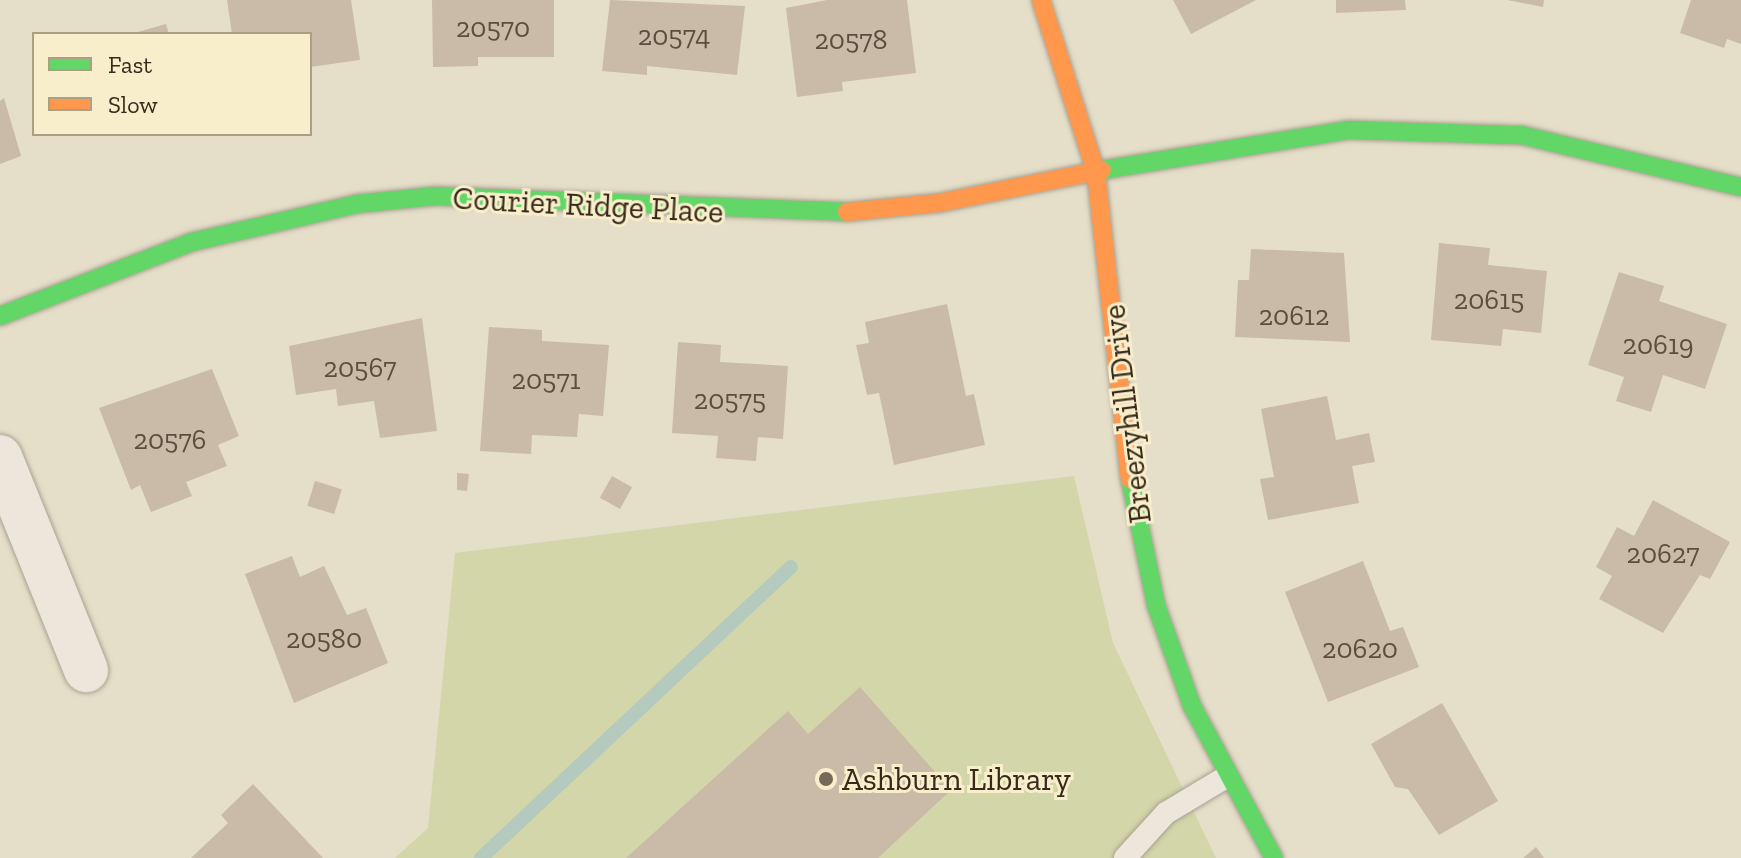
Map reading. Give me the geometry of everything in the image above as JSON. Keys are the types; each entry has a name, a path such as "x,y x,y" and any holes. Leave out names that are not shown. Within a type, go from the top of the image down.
{"street":[{"name":"Breezyhill Drive","path":"1041,0 1096,172 1132,501 1156,605 1226,777 1274,858"},
{"name":"Courier Ridge Place","path":"0,316 192,242 356,204 517,195 721,213 828,214 939,203 1096,172 1348,130 1464,130 1579,144 1741,187"},
{"path":"0,457 86,670"}],"lane":[{"path":"1125,858 1166,813 1226,777"}],"green space":[{"path":"1074,476 1113,643 1216,858 395,858 428,828 455,553"}],"building":[{"path":"227,0 351,0 360,60 312,67 312,32 232,32"},
{"path":"432,0 554,0 554,57 478,57 478,66 433,67"},
{"path":"610,0 745,6 737,75 647,66 647,75 602,71"},
{"path":"827,0 907,0 916,73 842,82 843,91 797,97 786,8"},
{"path":"1173,0 1256,0 1191,34"},
{"path":"1336,0 1405,0 1406,10 1336,13"},
{"path":"1507,0 1544,0 1543,7"},
{"path":"1691,0 1741,0 1741,44 1727,39 1724,48 1680,33"},
{"path":"166,24 168,32 138,32"},
{"path":"4,98 21,156 0,164 0,101"},
{"path":"1439,243 1490,248 1488,265 1547,271 1541,333 1503,329 1501,346 1431,340"},
{"path":"1251,249 1344,253 1350,342 1235,337 1238,280 1249,280"},
{"path":"1619,272 1664,286 1659,301 1727,324 1705,389 1663,375 1651,412 1616,401 1624,377 1588,365"},
{"path":"947,304 966,396 974,394 985,445 894,465 879,393 867,395 856,345 869,343 865,322"},
{"path":"422,318 437,431 380,438 374,401 338,406 336,389 296,395 289,346"},
{"path":"489,327 542,330 542,341 609,345 603,416 579,414 577,437 532,435 531,454 480,451"},
{"path":"678,342 721,345 720,362 788,366 783,439 758,437 756,461 716,458 718,436 672,433"},
{"path":"212,369 239,436 218,445 227,466 186,482 192,496 151,512 140,485 131,490 99,408"},
{"path":"1327,396 1336,440 1369,433 1375,462 1352,466 1359,503 1268,520 1260,479 1274,477 1261,409"},
{"path":"457,473 469,474 467,491 457,490"},
{"path":"612,476 632,487 620,509 600,498"},
{"path":"315,481 342,489 334,514 307,506"},
{"path":"1653,500 1730,542 1710,579 1700,575 1663,633 1599,599 1612,576 1596,567 1617,527 1634,536"},
{"path":"292,556 300,577 324,566 347,615 366,608 388,663 294,703 245,574"},
{"path":"1363,561 1390,631 1403,627 1419,667 1328,702 1285,592"},
{"name":"Ashburn Library","path":"860,687 951,790 878,858 626,858 788,711 808,734"},
{"path":"1442,703 1498,801 1439,835 1408,789 1395,787 1371,744"},
{"path":"253,784 323,858 191,858 228,823 221,815"},
{"path":"1536,847 1544,858 1523,858"}],"waterway":[{"path":"481,858 791,567"}],"traffic: fast":[{"path":"1102,170 1348,130 1521,135 1741,187"},
{"path":"0,316 192,242 356,204 436,196 847,212"},
{"path":"1130,479 1156,605 1192,706 1274,858"}],"traffic: slow":[{"path":"1041,0 1096,172 1130,479"},
{"path":"847,212 939,203 1102,170"}],"place":[{"name":"Ashburn Library","path":"826,779"}]}
